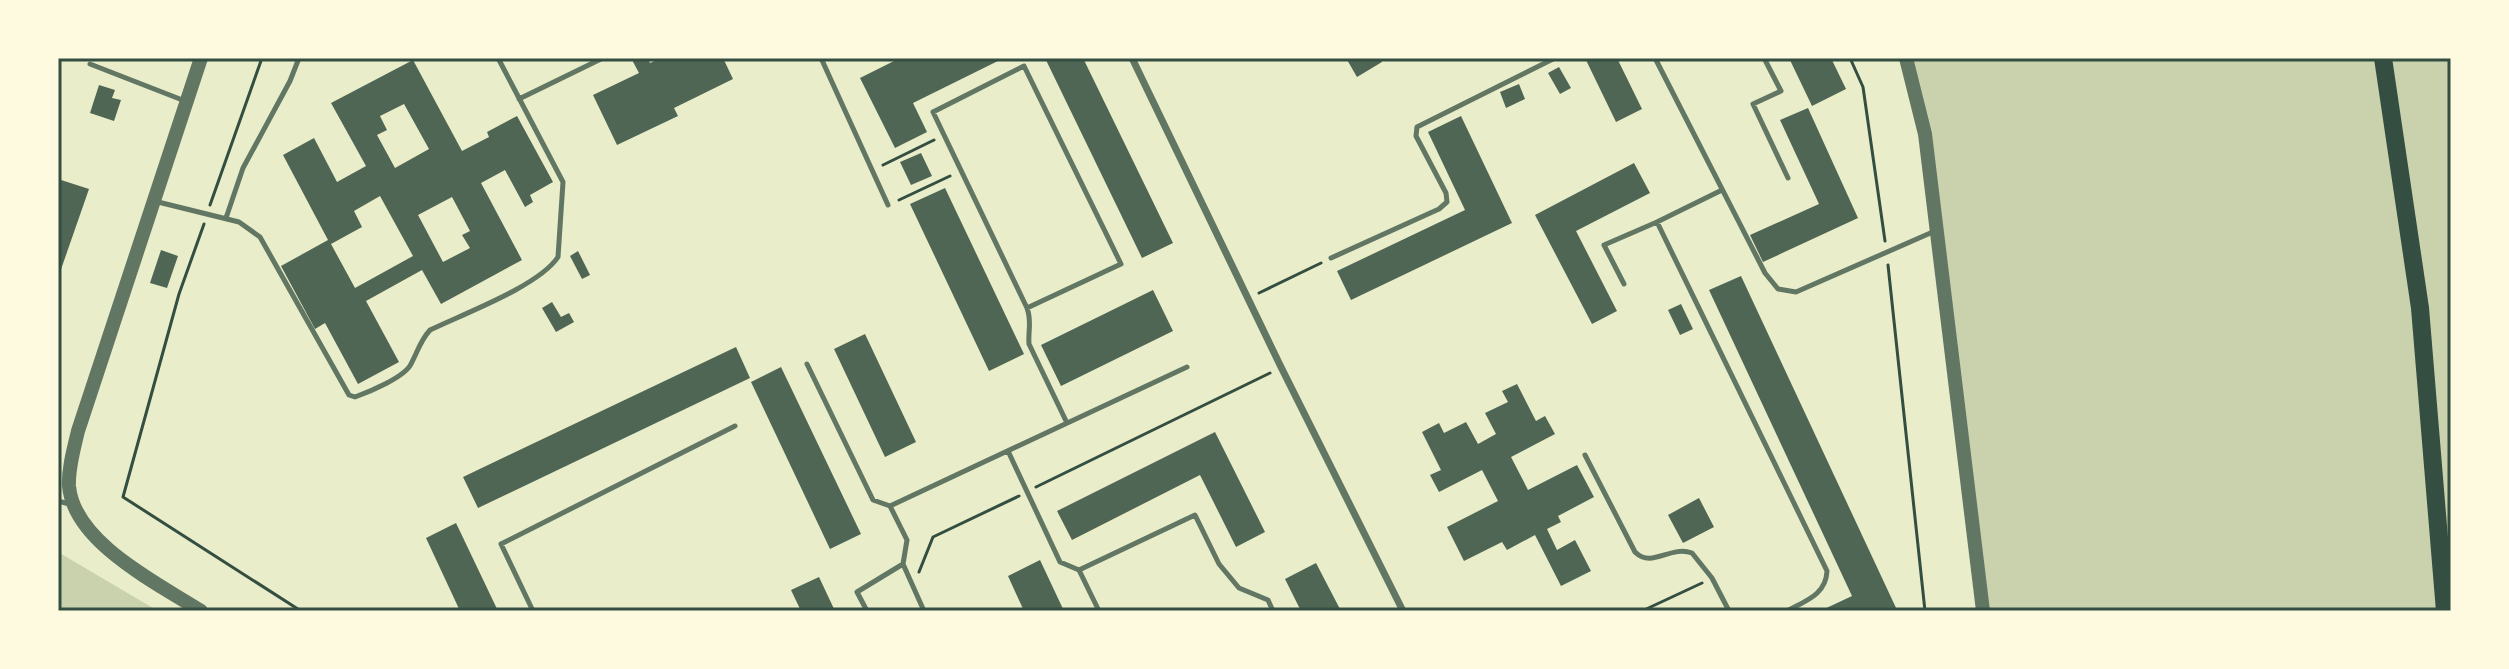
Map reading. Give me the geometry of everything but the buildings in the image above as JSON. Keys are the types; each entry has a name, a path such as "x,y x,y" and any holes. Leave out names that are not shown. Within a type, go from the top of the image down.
{"main road":[{"path":"2383,58 2420,308 2445,611"}],"street":[{"path":"201,58 78,431 69,486 74,505 103,546 201,611"},
{"path":"1132,58 1403,611"},
{"path":"1906,58 1925,134 1983,611"}],"lane":[{"path":"226,218 243,168 290,81 299,58"},
{"path":"154,201 239,222 260,237 349,395 355,397 368,393 406,371 421,340 430,330 534,280 558,257 563,182 498,58"},
{"path":"519,99 603,58"},
{"path":"821,58 888,205"},
{"path":"1331,258 1439,209 1447,202 1446,193 1416,136 1417,127 1555,58"},
{"path":"1655,58 1721,191 1765,273 1778,289 1796,292 1936,230"},
{"path":"1764,58 1781,91 1753,104 1788,178"},
{"path":"90,64 186,102"},
{"path":"1027,308 1121,264 1024,66 933,112 1027,308 1032,320 1028,332 1029,344 1067,423"},
{"path":"1624,284 1604,245 1721,191"},
{"path":"1657,222 1827,571 1827,582 1817,595 1787,611"},
{"path":"807,364 873,500 890,506 907,540 903,564 924,611"},
{"path":"890,506 1187,367"},
{"path":"533,611 501,544 735,426"},
{"path":"1008,451 1060,562 1079,570 1099,611"},
{"path":"1585,455 1631,546 1640,557 1650,559 1684,550 1692,553 1712,578 1729,611"},
{"path":"58,501 74,505"},
{"path":"1079,570 1195,515 1219,564 1239,588 1268,600 1273,611"},
{"path":"867,611 857,592 903,564"}],"path":[{"path":"262,58 179,294 123,497 301,611"},
{"path":"1850,58 1863,87 1886,251 1925,611"},
{"path":"873,170 944,135"},
{"path":"888,205 961,170"},
{"path":"1248,298 1331,258"},
{"path":"917,575 933,537 1281,367"},
{"path":"1642,611 1712,578"}],"green space":[{"path":"1906,58 2451,58 2451,611 1983,611 1936,230"},
{"path":"58,552 158,611 58,611"}]}
